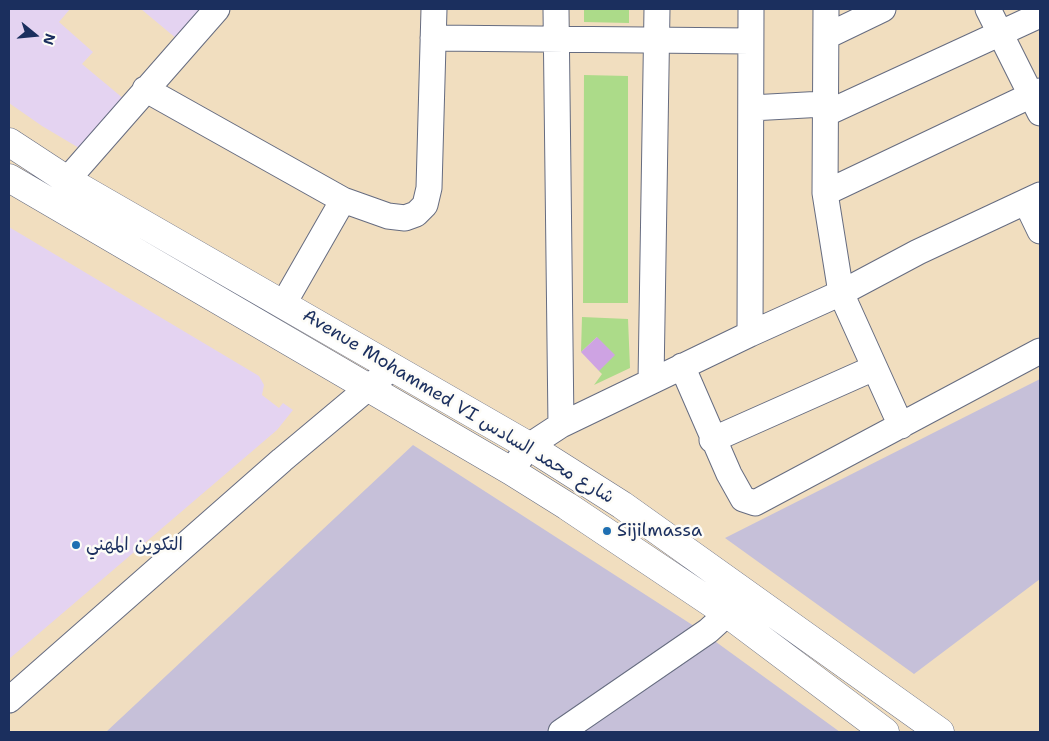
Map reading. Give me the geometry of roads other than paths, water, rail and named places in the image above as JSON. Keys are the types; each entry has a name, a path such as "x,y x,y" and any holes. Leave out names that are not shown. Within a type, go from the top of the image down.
{"main road":[{"name":"Avenue Mohammed VI شارع محمد السادس","path":"9,142 67,180 284,303 529,446 622,506 940,732"},
{"name":"Avenue Mohammed VI شارع محمد السادس","path":"9,178 512,471 607,531 728,614 885,732"}],"street":[{"path":"67,180 217,9"},
{"path":"144,90 344,200 388,216 405,218 416,214 425,205 429,188 434,9"},
{"path":"556,9 561,425"},
{"path":"651,381 657,9"},
{"path":"750,334 751,9"},
{"path":"826,9 825,193 841,293 900,426"},
{"path":"826,36 883,9"},
{"path":"825,193 1037,100 988,9"},
{"path":"751,108 825,109 1040,15"},
{"path":"433,38 750,41"},
{"path":"512,471 529,446 561,425 682,366 841,293 918,252 1033,198 1040,232"},
{"path":"284,303 344,200"},
{"path":"682,366 712,440 743,499 756,503 1040,351"},
{"path":"9,700 367,387 393,367"},
{"path":"712,440 874,368"},
{"path":"561,732 708,631 748,594"}],"place":[{"name":"Sijilmassa","path":"607,531"},
{"name":"التكوين المهني","path":"76,545"}]}
